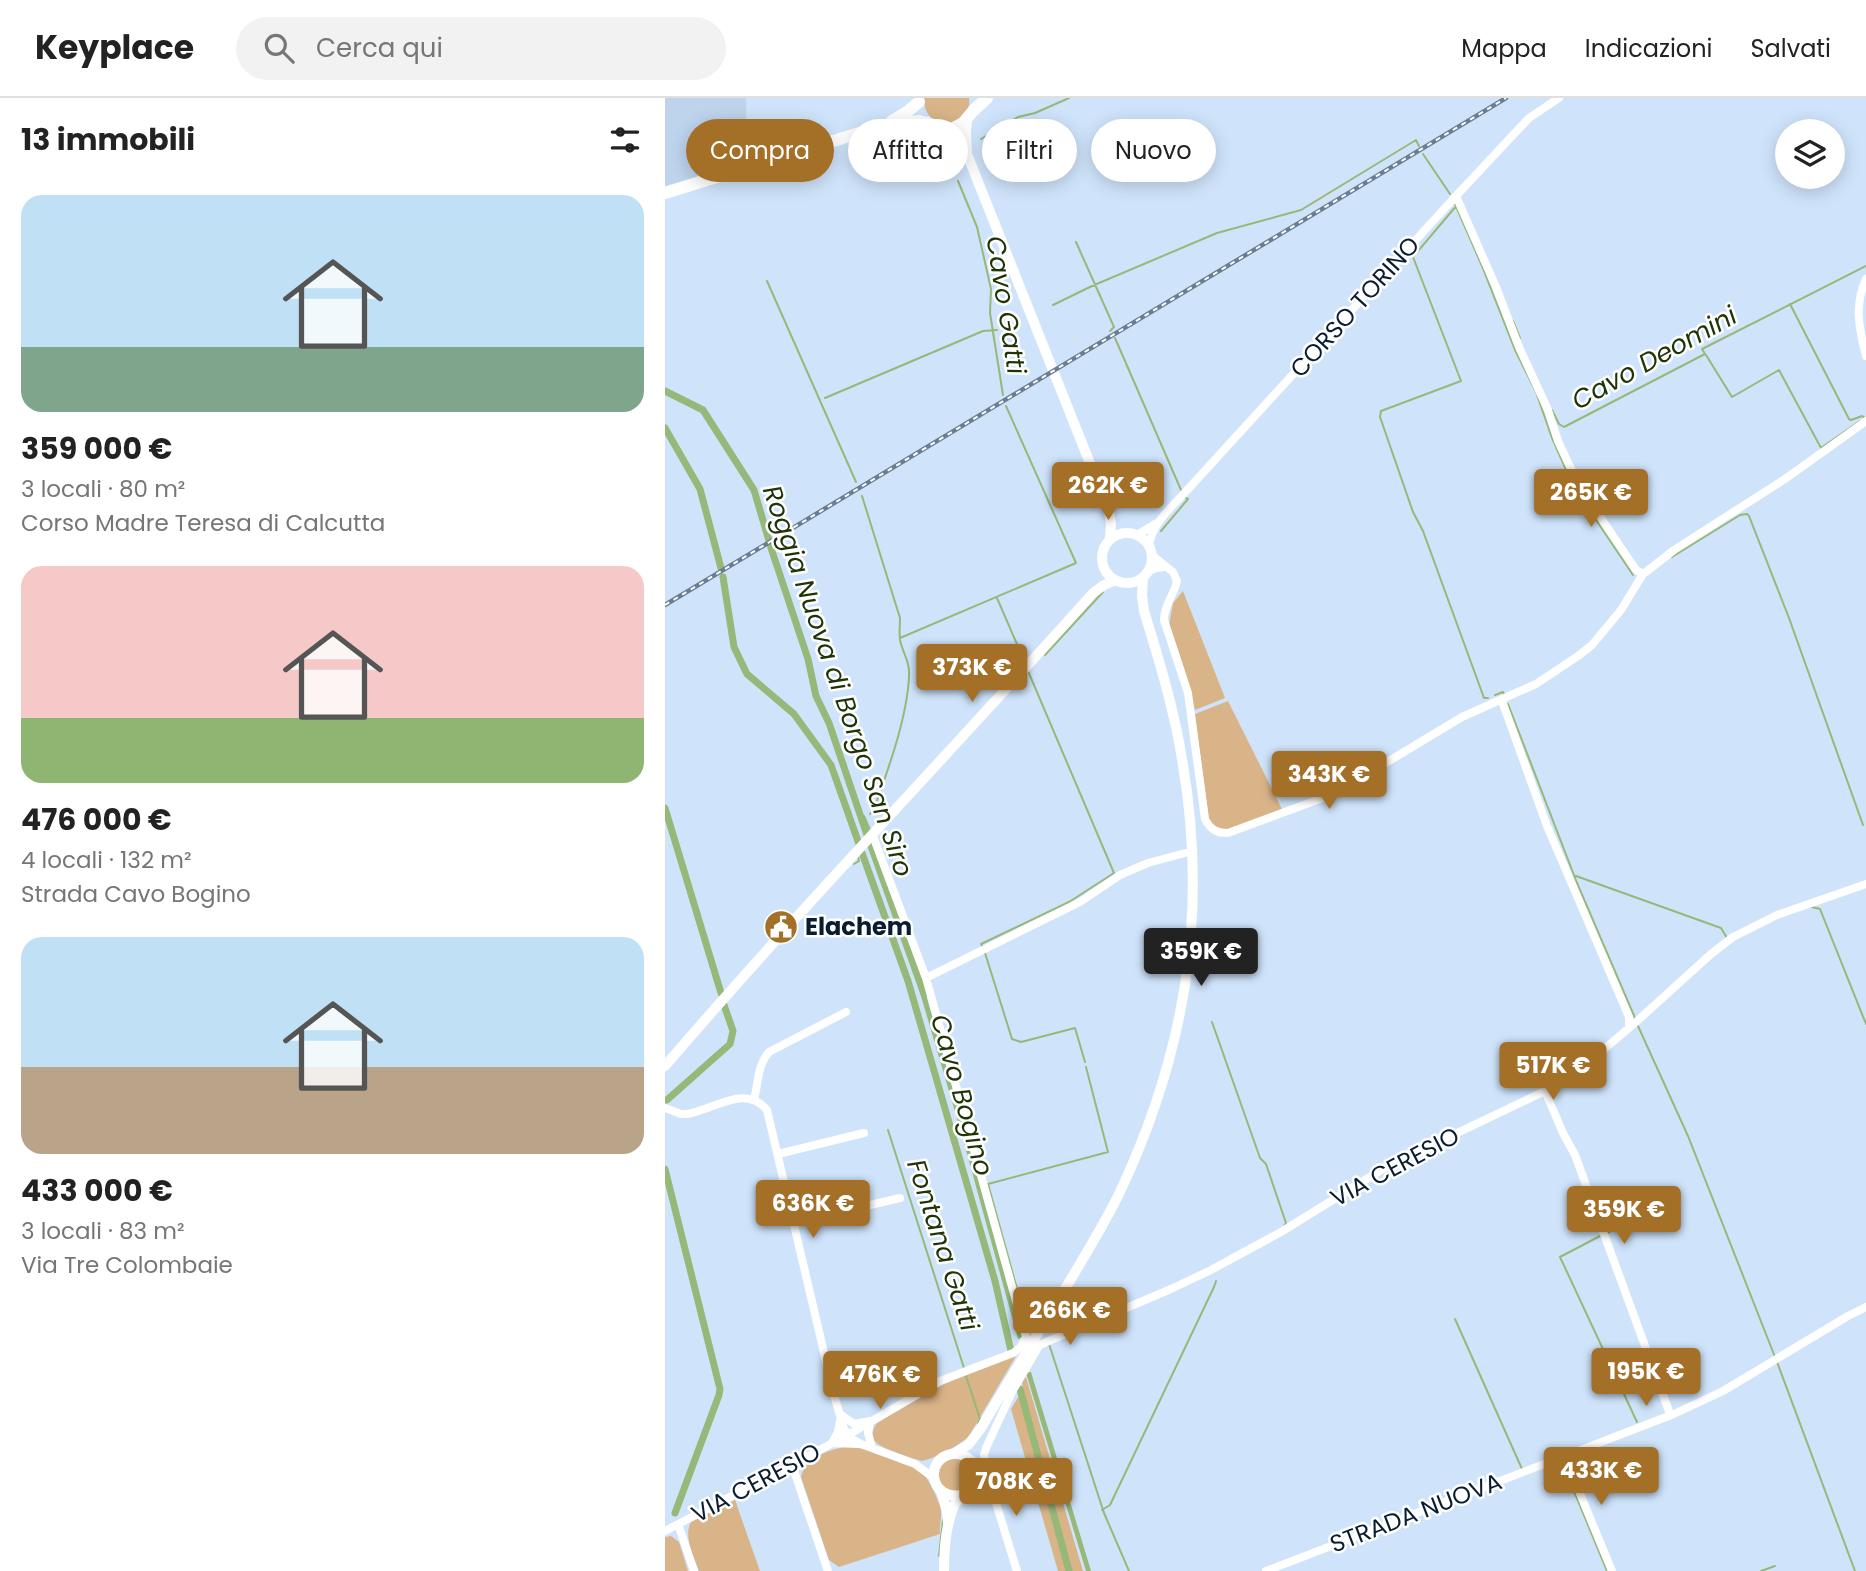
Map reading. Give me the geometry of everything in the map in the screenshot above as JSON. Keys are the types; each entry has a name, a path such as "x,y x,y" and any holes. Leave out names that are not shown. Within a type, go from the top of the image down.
{"main road":[{"path":"968,128 971,109 987,98"},
{"path":"895,119 919,100"},
{"path":"919,100 922,114 927,119"},
{"path":"665,193 848,136"},
{"path":"665,1066 985,714 1093,593 1100,581 1103,552 1110,539 1109,511 968,157"},
{"path":"944,1571 947,1511 941,1491 936,1485 934,1469 946,1455 969,1444 981,1428 1117,1198 1155,1107 1177,1028 1186,982 1192,914 1189,802 1174,714 1144,611 1142,589 1151,563 1151,550 1118,523 1109,511"},
{"path":"1110,539 1119,534 1133,534"},
{"path":"1103,566 1108,574 1134,594 1144,611"},
{"path":"1093,593 1104,585 1120,581 1133,582 1145,575"},
{"path":"973,1462 981,1428"},
{"path":"948,1529 954,1506 975,1484 977,1476 973,1462 955,1453"},
{"path":"941,1491 951,1496 966,1493"}],"street":[{"name":"CORSO TORINO","path":"1151,550 1150,536 1158,523 1529,118 1559,98"},
{"path":"1456,196 1571,469 1636,570 1643,574"},
{"path":"1866,279 1860,293 1858,309 1866,356"},
{"path":"1151,550 1165,567 1173,572 1177,582 1166,607 1164,620 1188,693 1205,819 1214,831 1228,833 1336,793 1455,721 1536,684 1585,651 1621,610 1643,574 1674,550 1785,479 1866,421"},
{"name":"CORSO TORINO","path":"1133,534 1158,523"},
{"path":"1145,575 1156,568 1165,567"},
{"path":"1502,701 1547,826 1629,1017 1629,1028"},
{"path":"870,838 926,978 1080,902 1120,875 1148,863 1185,853"},
{"name":"VIA CERESIO","path":"1017,1571 990,1486 984,1455 1012,1392 1039,1346 1211,1270 1281,1232 1386,1167 1545,1091 1576,1073 1733,937 1777,915 1866,884"},
{"name":"VIA CERESIO","path":"665,1531 848,1435 940,1381 1013,1353 1020,1348 1026,1337 926,978"},
{"path":"754,1099 761,1061 769,1052 846,1012"},
{"path":"1545,1091 1575,1155 1670,1414"},
{"path":"666,1107 687,1114 743,1096 758,1101 767,1110 840,1414 848,1435 861,1444 915,1464 934,1478"},
{"path":"778,1154 864,1133"},
{"path":"794,1223 900,1198"},
{"name":"STRADA NUOVA","path":"1266,1571 1723,1391 1866,1307"},
{"path":"840,1414 854,1424 870,1421 868,1433 872,1448"},
{"path":"840,1414 838,1432 832,1443 861,1444"},
{"path":"1564,1455 1612,1571"},
{"path":"915,1464 939,1461"},
{"path":"792,1465 828,1571"},
{"path":"977,1476 990,1486"},
{"path":"966,1493 990,1486"},
{"path":"678,1524 694,1571"}],"shaded area":[{"path":"665,98 746,98 746,119 686,119 686,180 665,186"},
{"path":"924,98 969,98 966,112 957,119 934,119 925,109"},
{"path":"1183,591 1225,698 1195,710 1169,625 1173,603"},
{"path":"1228,701 1282,809 1229,829 1218,829 1209,820 1195,714"},
{"path":"923,984 1023,1337 1018,1339 918,986"},
{"path":"1016,1356 969,1436 954,1447 922,1461 886,1448 874,1440 873,1431 877,1423 959,1375"},
{"path":"1031,1372 1091,1571 1086,1571 1026,1373"},
{"path":"1026,1377 1083,1571 1058,1571 1011,1409 1023,1389 1022,1381"},
{"path":"850,1446 899,1460 922,1472 940,1506 940,1534 839,1567 829,1560 801,1477 803,1470 813,1459 835,1449"},
{"path":"955,1459 966,1464 971,1475 966,1486 955,1491 944,1486 939,1475 944,1464"},
{"path":"735,1500 760,1571 699,1571 688,1534 691,1522"},
{"path":"671,1536 679,1542 688,1571 665,1571 665,1537"}],"waterway":[{"name":"Cavo Gatti","path":"981,139 1018,117 1035,113 1069,98"},
{"name":"Cavo Deomini","path":"1053,305 1217,233 1301,210 1416,140 1419,146"},
{"name":"Cavo Deomini","path":"1423,154 1450,194"},
{"name":"Cavo Gatti","path":"958,182 977,227 991,289 990,313 1003,395"},
{"path":"1455,204 1515,350 1536,392 1567,472 1633,575"},
{"path":"1457,205 1413,257 1461,381 1381,411 1380,417 1484,698 1488,698"},
{"name":"Cavo Deomini","path":"1076,242 1114,327 1110,331"},
{"name":"Cavo Deomini","path":"1552,410 1559,424 1564,427 1705,354 1702,349 1866,266"},
{"path":"767,281 856,482"},
{"path":"1790,304 1849,419 1862,416 1865,418"},
{"name":"Cavo Deomini","path":"1513,321 1520,338"},
{"name":"Cavo Deomini","path":"1004,327 1009,325"},
{"name":"Cavo Deomini","path":"825,398 983,331 997,330"},
{"path":"1115,338 1181,490"},
{"path":"1706,355 1732,397 1779,370 1821,448 1860,421"},
{"name":"Roggia Nuova di Borgo San Siro","path":"665,391 703,410 754,490 808,659 816,696 829,723 924,994"},
{"name":"Cavo Gatti","path":"900,638 1076,563 1006,406"},
{"name":"Cavo Bogino","path":"665,428 700,489 721,568"},
{"name":"Fontana Gatti","path":"862,496 900,618 900,640 909,671 901,726 891,761 870,814"},
{"path":"1161,531 1188,499 1186,498"},
{"path":"1672,557 1740,515 1749,516 1789,618 1863,825"},
{"name":"Cavo Bogino","path":"723,577 734,647 747,674 794,714 831,765 859,844"},
{"path":"1045,655 1103,592"},
{"path":"997,598 1020,651"},
{"path":"1019,657 1022,663"},
{"path":"983,947 981,944 1069,902 1114,873 1028,671"},
{"path":"1495,695 1504,694"},
{"path":"1508,704 1577,883 1635,1018"},
{"path":"665,808 721,993"},
{"name":"Fontana Gatti","path":"864,816 870,830"},
{"name":"Cavo Bogino","path":"862,853 908,981 995,1281 1011,1351"},
{"name":"Fontana Gatti","path":"854,864 859,861 858,857"},
{"path":"1576,876 1721,928 1727,938"},
{"path":"1812,907 1820,909 1866,1024"},
{"path":"985,953 1012,1039 1021,1042 1075,1028 1085,1062"},
{"path":"667,1100 730,1044 733,1031 724,1005"},
{"path":"1212,1022 1260,1158 1266,1164 1286,1223 1284,1226"},
{"path":"1638,1026 1688,1136 1775,1357"},
{"path":"1032,1330 1027,1325 988,1184 1108,1152 1086,1067"},
{"name":"Fontana Gatti","path":"888,1130 964,1368"},
{"path":"665,1169 720,1389 675,1513"},
{"path":"1607,1233 1663,1204"},
{"path":"1600,1236 1560,1257 1637,1422"},
{"path":"1102,1510 1110,1505 1216,1281"},
{"path":"1455,1319 1522,1469"},
{"path":"1049,1344 1104,1513 1129,1571"},
{"path":"1777,1362 1855,1571"},
{"name":"Fontana Gatti","path":"966,1376 980,1419 978,1423"},
{"name":"Cavo Bogino","path":"1020,1389 1069,1571"},
{"path":"1562,1462 1607,1571"},
{"name":"Fontana Gatti","path":"939,1556 943,1520"},
{"path":"1761,1571 1775,1566"}],"railway":[{"path":"665,605 1506,98"}],"place":[{"name":"Elachem","path":"781,927"}]}
